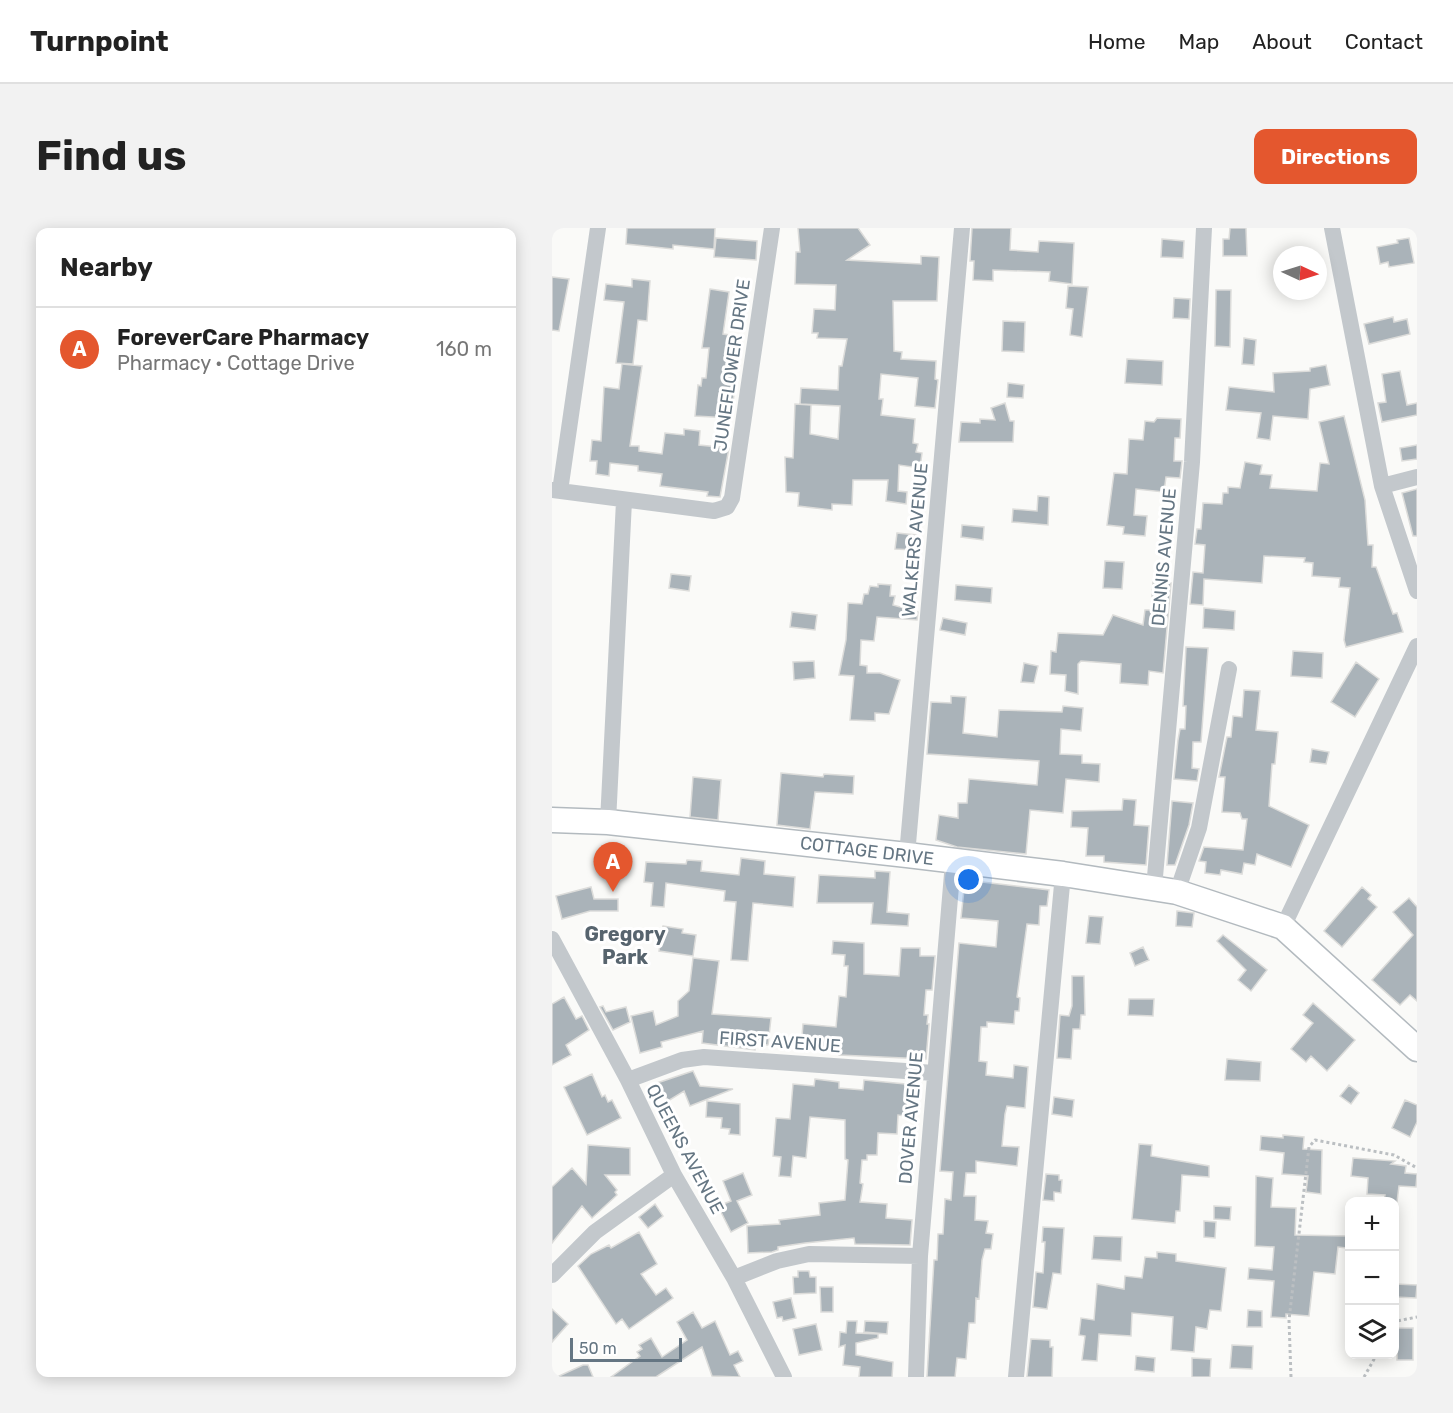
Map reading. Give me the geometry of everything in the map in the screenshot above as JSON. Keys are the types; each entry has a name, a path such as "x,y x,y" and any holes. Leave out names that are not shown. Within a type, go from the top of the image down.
{"street":[{"path":"598,228 556,490 624,501 608,822"},
{"name":"JUNEFLOWER DRIVE","path":"624,501 714,511 727,507 732,498 772,228"},
{"name":"WALKERS AVENUE","path":"907,855 962,228"},
{"name":"DENNIS AVENUE","path":"1165,890 1204,228"},
{"path":"1332,228 1382,486 1417,591"},
{"path":"1382,486 1417,477"},
{"path":"1417,646 1283,927 1417,1048"},
{"path":"1165,890 1199,828 1229,669"},
{"name":"COTTAGE DRIVE","path":"552,820 608,822 1063,874 1165,890 1283,927"},
{"name":"DOVER AVENUE","path":"916,1377 920,1256 953,862"},
{"path":"1016,1377 1063,874"},
{"name":"QUEENS AVENUE","path":"552,939 628,1080 674,1175 734,1278 784,1377"},
{"name":"FIRST AVENUE","path":"628,1080 682,1060 704,1057 934,1073"},
{"path":"552,1275 595,1232 674,1175"},
{"path":"734,1278 777,1261 809,1254 920,1256"}],"path":[{"path":"1291,1377 1289,1320 1309,1147 1315,1140 1394,1155 1417,1168"},
{"path":"1399,1321 1417,1317"},
{"path":"1364,1377 1374,1359"}],"building":[{"path":"627,228 715,228 714,249 673,245 673,249 626,244"},
{"path":"798,228 858,228 870,245 847,260 921,264 921,256 939,257 937,301 893,301 894,351 902,352 901,359 936,361 935,379 938,380 935,408 915,406 918,378 881,374 879,399 883,399 881,415 915,419 913,443 918,444 916,452 922,453 920,468 899,465 898,491 907,492 906,504 886,501 888,480 853,480 852,505 832,504 832,510 798,506 799,493 786,492 785,457 793,458 795,404 811,405 810,434 838,439 840,406 800,404 801,388 838,390 839,366 842,366 847,339 817,338 818,333 812,333 814,309 835,310 836,285 795,284 796,252 800,252"},
{"path":"972,228 1011,228 1010,250 1038,252 1039,241 1074,243 1072,284 1049,281 1050,272 993,270 993,281 973,280 974,261 970,261"},
{"path":"1230,228 1246,228 1247,256 1223,256 1223,239 1229,239"},
{"path":"716,238 757,241 756,260 714,257"},
{"path":"1409,238 1414,263 1389,267 1388,262 1380,264 1377,247 1398,243 1397,240"},
{"path":"1162,239 1184,241 1183,258 1161,257"},
{"path":"552,277 569,279 559,331 552,330"},
{"path":"632,279 650,281 647,321 638,320 633,364 616,363 624,302 604,300 606,284 632,287"},
{"path":"1068,286 1088,287 1082,337 1070,335 1073,309 1066,308"},
{"path":"710,289 729,292 723,334 730,335 729,345 740,346 731,418 695,416 698,385 701,386 702,378 706,378 709,348 702,348"},
{"path":"1216,290 1231,290 1230,347 1215,346"},
{"path":"1174,298 1190,299 1189,319 1173,318"},
{"path":"1393,317 1394,322 1407,319 1410,334 1369,344 1364,324"},
{"path":"1003,321 1025,322 1024,352 1002,351"},
{"path":"1244,338 1256,340 1254,365 1242,364"},
{"path":"1127,359 1163,361 1162,385 1125,383"},
{"path":"622,364 642,366 630,446 639,446 639,451 662,454 665,433 684,435 684,429 700,431 699,445 729,448 720,497 707,496 708,492 660,486 662,474 638,471 638,466 610,463 609,476 596,474 597,461 590,461 592,440 601,441 604,387 619,389"},
{"path":"1326,365 1330,385 1310,389 1308,419 1273,416 1270,440 1257,438 1261,413 1226,410 1229,387 1274,392 1273,373 1310,371 1310,368"},
{"path":"1400,371 1407,405 1417,403 1417,415 1382,422 1378,403 1386,402 1382,374"},
{"path":"1008,383 1024,385 1023,398 1007,397"},
{"path":"1005,403 1010,421 1014,421 1013,442 959,442 961,422 980,423 980,419 995,420 991,408"},
{"path":"1344,416 1365,500 1368,545 1373,545 1372,567 1376,567 1393,614 1397,613 1403,632 1346,647 1344,640 1350,588 1339,587 1340,578 1312,576 1313,563 1304,562 1305,558 1264,556 1262,583 1204,579 1203,605 1190,604 1193,572 1203,573 1205,545 1195,544 1197,529 1201,529 1203,503 1222,504 1223,493 1228,493 1228,487 1240,488 1245,462 1262,465 1260,474 1272,475 1270,488 1317,491 1320,463 1329,464 1319,422"},
{"path":"1157,418 1181,419 1180,438 1175,438 1174,461 1182,461 1180,478 1166,477 1164,492 1136,489 1134,515 1147,516 1145,536 1123,534 1124,527 1107,525 1114,473 1127,474 1129,439 1143,440 1145,421 1154,422"},
{"path":"1417,445 1417,459 1402,461 1400,448"},
{"path":"1417,489 1417,536 1413,536 1402,493"},
{"path":"1038,496 1049,497 1048,525 1012,522 1013,509 1037,511"},
{"path":"962,525 984,527 983,540 961,537"},
{"path":"897,533 916,535 914,550 895,549"},
{"path":"1105,561 1124,562 1122,589 1103,588"},
{"path":"671,574 691,576 689,591 669,588"},
{"path":"1153,582 1171,583 1163,673 1149,671 1148,685 1120,683 1121,664 1081,661 1078,664 1078,694 1065,691 1066,675 1050,674 1051,651 1056,652 1058,633 1103,635 1113,615 1143,625 1145,610 1151,610"},
{"path":"878,584 891,585 890,596 895,596 893,605 918,612 917,620 877,617 874,641 861,640 860,665 867,666 867,673 880,673 900,680 889,714 875,713 875,721 850,720 854,676 839,675 846,640 848,603 862,604 864,594 868,594 870,586 878,587"},
{"path":"956,585 992,588 991,603 955,600"},
{"path":"1204,608 1235,611 1234,630 1203,628"},
{"path":"792,612 817,615 815,630 790,627"},
{"path":"943,618 967,623 965,635 940,630"},
{"path":"1186,647 1208,648 1201,742 1193,742 1192,768 1199,769 1197,781 1174,779 1180,729 1185,729 1186,706 1183,706"},
{"path":"1293,651 1323,653 1322,678 1291,676"},
{"path":"814,661 815,678 794,680 793,662"},
{"path":"1356,662 1379,679 1355,717 1331,702"},
{"path":"1024,663 1038,666 1034,683 1021,682"},
{"path":"1244,690 1260,691 1256,730 1278,732 1275,764 1272,764 1269,806 1309,825 1291,867 1257,854 1255,865 1244,863 1242,874 1221,870 1220,875 1205,873 1206,862 1199,861 1204,847 1243,850 1247,819 1242,819 1240,813 1222,812 1225,777 1219,777 1227,737 1231,737 1233,716 1242,717"},
{"path":"951,696 966,697 963,733 997,737 999,710 1062,712 1063,706 1083,708 1081,731 1061,729 1060,754 1082,755 1082,763 1100,764 1099,782 1066,779 1063,813 1030,810 1026,854 957,847 936,840 939,815 958,818 958,803 967,803 969,779 1037,785 1039,761 927,754 931,702 951,703"},
{"path":"1312,749 1329,752 1326,764 1310,762"},
{"path":"781,773 823,777 824,774 854,776 853,794 815,792 810,829 777,825"},
{"path":"693,777 721,780 718,820 690,817"},
{"path":"1123,799 1136,800 1134,825 1149,826 1146,865 1104,862 1104,856 1086,856 1088,828 1071,827 1072,811 1122,810"},
{"path":"1172,801 1193,803 1189,825 1175,865 1167,865"},
{"path":"741,858 765,861 764,874 795,877 793,907 753,903 748,961 731,960 736,902 724,901 725,891 666,883 664,907 651,906 653,883 644,882 646,862 686,864 687,860 702,861 701,871 739,875"},
{"path":"875,871 890,872 887,912 909,914 908,926 871,924 873,903 817,903 819,875 875,878"},
{"path":"965,880 1049,890 1047,906 1040,906 1039,925 1027,924 1017,997 1020,998 1019,1011 1015,1011 1014,1024 987,1022 987,1027 981,1027 979,1061 987,1062 986,1075 1013,1078 1014,1065 1028,1067 1025,1108 1007,1106 1005,1114 1002,1146 1019,1147 1017,1166 976,1161 976,1173 966,1173 964,1196 976,1196 975,1220 988,1221 986,1233 993,1234 991,1249 985,1249 982,1260 979,1299 976,1298 975,1323 969,1323 966,1359 957,1358 955,1377 927,1377 934,1260 937,1260 938,1234 943,1234 945,1199 951,1200 953,1172 940,1171 959,943 996,947 998,921 961,918"},
{"path":"591,887 594,899 618,899 618,911 590,911 562,919 556,896"},
{"path":"1362,887 1371,895 1368,899 1377,907 1342,947 1324,931"},
{"path":"1409,898 1417,907 1417,1001 1410,995 1400,1005 1372,980 1413,935 1393,912"},
{"path":"1177,911 1194,913 1192,927 1176,926"},
{"path":"1089,916 1103,917 1100,944 1086,943"},
{"path":"663,926 683,929 682,933 696,935 693,956 659,951"},
{"path":"1223,935 1267,970 1251,991 1238,980 1246,970 1217,941"},
{"path":"833,941 864,943 864,974 899,976 901,948 920,948 920,956 935,956 932,990 926,990 924,1015 928,1015 927,1024 929,1024 926,1059 839,1055 839,1051 801,1048 803,1024 836,1027 839,996 846,997 848,966 844,966 845,955 832,954"},
{"path":"1143,947 1149,960 1135,966 1130,953"},
{"path":"693,958 719,961 712,1014 771,1018 768,1045 755,1044 755,1050 702,1043 703,1031 661,1042 662,1047 640,1053 631,1016 653,1011 656,1025 678,1016 678,1001 689,991"},
{"path":"1072,976 1084,976 1085,1015 1081,1015 1080,1029 1073,1029 1071,1059 1057,1058 1060,1015 1069,1016 1072,1006"},
{"path":"564,997 576,1019 582,1016 589,1030 566,1045 571,1055 552,1065 552,1004"},
{"path":"1129,999 1154,999 1153,1016 1128,1015"},
{"path":"1313,1003 1355,1040 1327,1071 1311,1056 1306,1062 1291,1049 1313,1023 1303,1015"},
{"path":"603,1006 606,1012 626,1007 630,1022 613,1030 600,1007"},
{"path":"1227,1059 1261,1062 1260,1081 1225,1080"},
{"path":"693,1071 700,1086 733,1089 690,1106 684,1091 668,1101 657,1083"},
{"path":"592,1074 602,1097 605,1095 608,1102 612,1100 621,1118 587,1135 564,1087"},
{"path":"815,1079 839,1082 839,1088 863,1090 864,1080 916,1085 913,1117 898,1115 897,1134 878,1133 877,1155 867,1155 867,1160 862,1160 860,1183 863,1184 860,1202 887,1204 886,1218 912,1220 910,1245 855,1244 854,1238 778,1247 778,1250 772,1252 748,1253 747,1226 780,1224 779,1220 820,1215 819,1203 845,1200 848,1160 845,1159 845,1120 810,1117 806,1158 793,1156 791,1177 779,1176 781,1157 773,1156 776,1118 790,1119 793,1084 814,1086"},
{"path":"1349,1085 1359,1093 1351,1104 1340,1096"},
{"path":"1054,1097 1074,1100 1072,1117 1052,1114"},
{"path":"1405,1100 1417,1105 1417,1122 1410,1137 1392,1128"},
{"path":"707,1101 740,1104 740,1135 729,1134 730,1129 721,1128 722,1118 706,1117"},
{"path":"1283,1135 1304,1137 1303,1149 1322,1150 1321,1194 1306,1192 1308,1176 1282,1174 1284,1153 1260,1150 1261,1136 1283,1138"},
{"path":"1139,1144 1152,1145 1151,1156 1209,1166 1209,1177 1182,1175 1180,1211 1176,1211 1175,1223 1132,1219"},
{"path":"588,1145 630,1148 630,1175 605,1175 617,1190 615,1192 617,1195 592,1218 582,1206 552,1243 552,1187 572,1168 586,1184"},
{"path":"1353,1158 1395,1161 1391,1164 1406,1166 1405,1173 1417,1174 1416,1187 1399,1186 1398,1197 1367,1194 1368,1178 1351,1176"},
{"path":"743,1173 752,1195 737,1201 748,1223 731,1232 718,1206 731,1201 723,1181"},
{"path":"1046,1174 1059,1175 1059,1180 1062,1180 1061,1193 1054,1192 1054,1201 1043,1200"},
{"path":"1256,1176 1273,1178 1271,1207 1296,1208 1295,1235 1345,1236 1345,1248 1338,1247 1335,1274 1314,1272 1309,1316 1286,1314 1286,1318 1271,1317 1274,1281 1248,1279 1249,1268 1272,1270 1274,1247 1255,1246"},
{"path":"655,1204 663,1216 648,1228 639,1217"},
{"path":"1214,1206 1231,1207 1230,1220 1214,1219"},
{"path":"1204,1221 1216,1222 1215,1238 1204,1237"},
{"path":"1043,1227 1064,1228 1061,1274 1053,1273 1047,1309 1033,1307 1036,1272 1043,1273 1045,1242 1042,1242"},
{"path":"639,1232 657,1264 641,1274 656,1295 666,1288 673,1298 629,1329 622,1319 616,1324 578,1266 591,1254 609,1245 611,1248"},
{"path":"1094,1236 1122,1237 1121,1261 1092,1259"},
{"path":"1157,1252 1176,1254 1176,1261 1226,1268 1221,1311 1210,1310 1207,1329 1196,1327 1194,1352 1171,1350 1173,1317 1132,1313 1131,1336 1099,1334 1097,1361 1082,1360 1085,1336 1079,1335 1081,1318 1094,1320 1097,1284 1124,1289 1125,1276 1142,1278 1145,1257 1157,1258"},
{"path":"798,1271 809,1271 810,1277 816,1277 816,1293 794,1294 793,1277 798,1277"},
{"path":"1399,1284 1417,1285 1416,1298 1399,1297"},
{"path":"820,1287 833,1287 833,1312 821,1312"},
{"path":"791,1298 796,1318 783,1321 782,1317 777,1318 773,1302"},
{"path":"552,1309 568,1324 552,1342"},
{"path":"1248,1310 1262,1311 1262,1327 1247,1327"},
{"path":"693,1312 702,1328 715,1321 730,1355 738,1351 743,1361 734,1365 740,1377 712,1376 702,1347 656,1377 611,1377 640,1356 637,1352 642,1349 639,1345 651,1338 662,1357 687,1340 677,1322"},
{"path":"847,1321 857,1321 856,1333 878,1334 878,1338 856,1343 856,1355 893,1362 892,1377 859,1377 860,1367 843,1365 845,1345 839,1347 840,1332 846,1333"},
{"path":"865,1321 888,1322 887,1334 864,1332"},
{"path":"816,1324 822,1350 799,1355 793,1329"},
{"path":"1399,1328 1413,1328 1413,1360 1397,1360 1399,1359"},
{"path":"1031,1339 1050,1340 1050,1347 1053,1347 1052,1377 1027,1377"},
{"path":"1232,1345 1253,1346 1252,1369 1230,1368"},
{"path":"1136,1356 1155,1358 1154,1372 1135,1370"},
{"path":"1192,1358 1211,1359 1210,1377 1192,1377"},
{"path":"583,1365 588,1365 593,1377 557,1377"}],"place":[{"name":"ForeverCare Pharmacy","path":"613,892"}],"district":[{"name":"Gregory Park","path":"625,946"}]}
